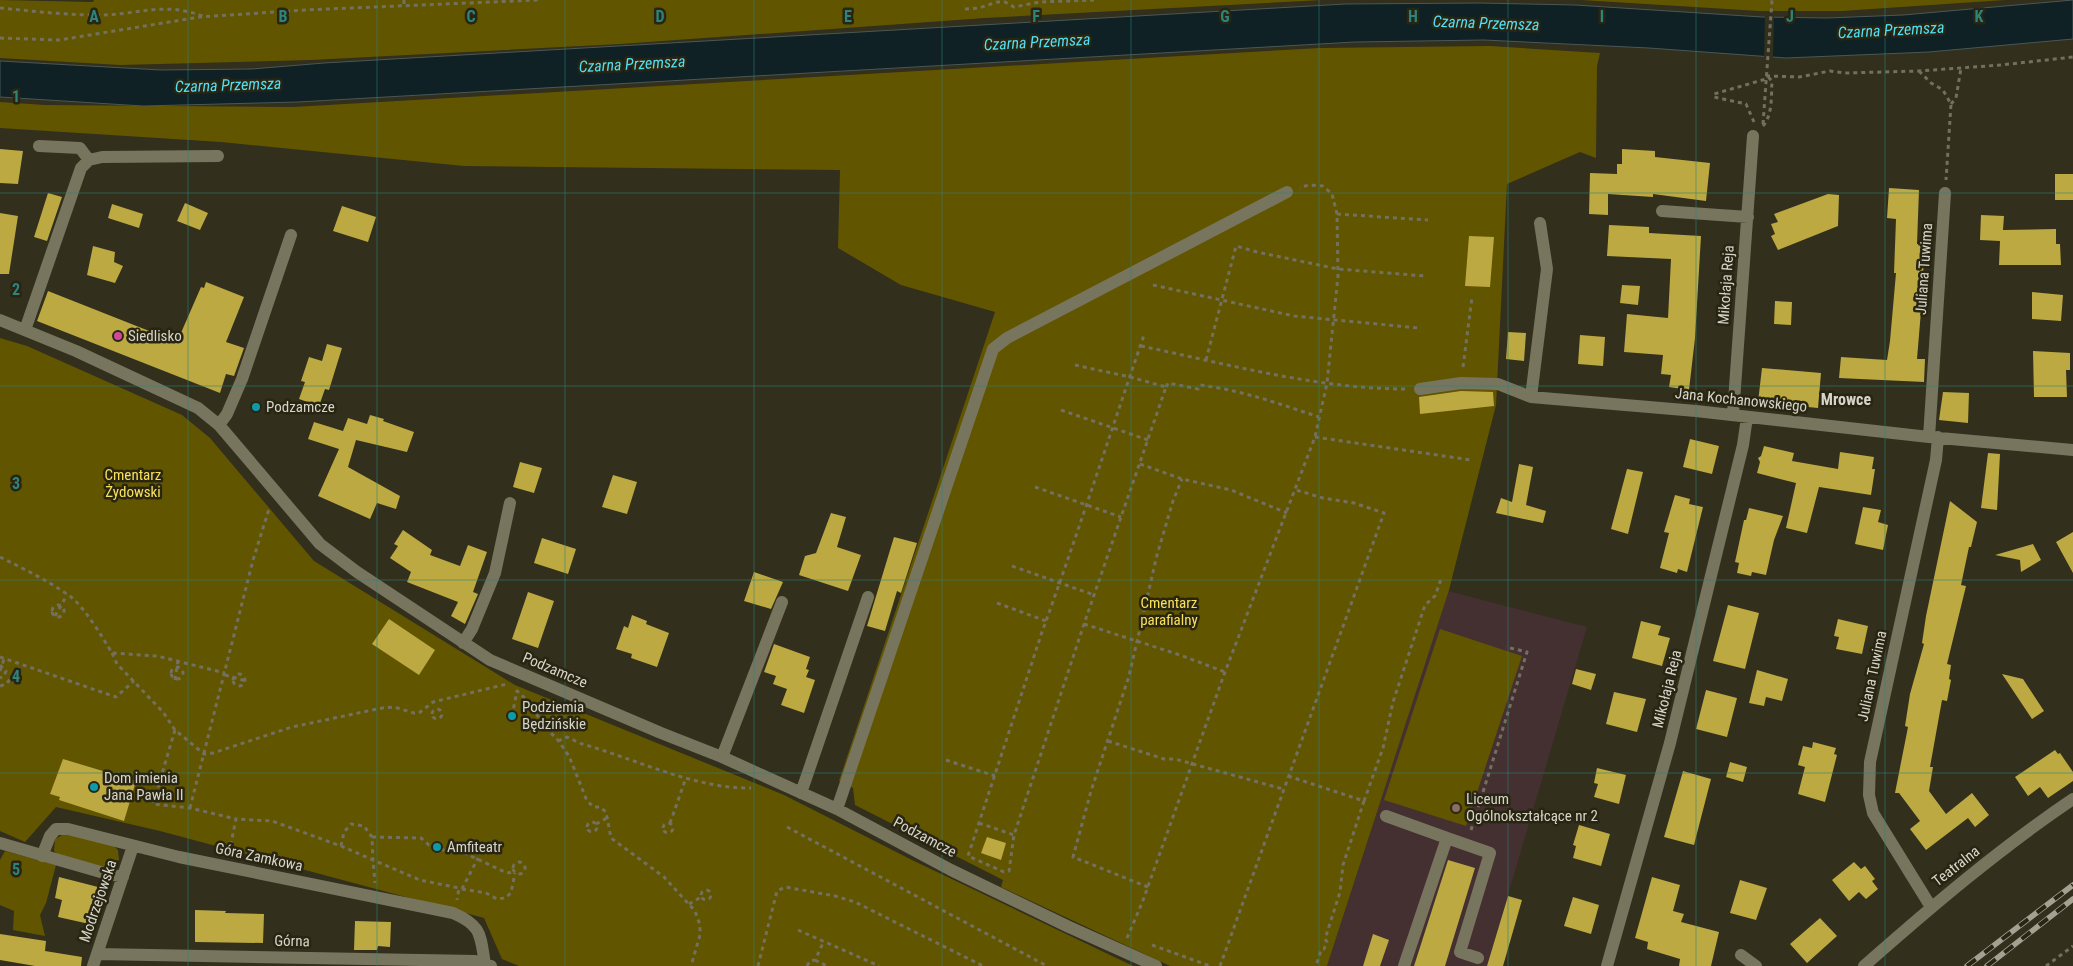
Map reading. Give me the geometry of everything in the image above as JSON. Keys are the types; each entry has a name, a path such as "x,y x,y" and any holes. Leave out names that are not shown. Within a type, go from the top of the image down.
{"street":[{"name":"Mikołaja Reja","path":"1733,416 1755,133"},
{"path":"39,146 80,148 89,160"},
{"path":"25,330 81,168 89,160 102,157 218,156"},
{"path":"837,809 993,349 1007,338 1287,192"},
{"name":"Juliana Tuwima","path":"1931,907 1872,813 1869,795 1870,762 1936,460 1933,437 1945,193"},
{"path":"1662,211 1748,217"},
{"path":"1531,397 1547,269 1540,223"},
{"path":"219,425 228,414 242,379 291,235"},
{"name":"Podzamcze","path":"0,320 76,351 198,408 219,425 320,544 357,572 490,660 722,757 837,809 951,870 1156,966"},
{"name":"Jana Kochanowskiego","path":"1420,389 1461,383 1498,384 1531,397 2073,450"},
{"name":"Mikołaja Reja","path":"1607,966 1670,743 1743,444 1747,417"},
{"path":"463,643 472,630 495,573 510,503"},
{"path":"801,793 868,597"},
{"path":"722,757 782,602"},
{"name":"Teatralna","path":"1864,966 1931,907 2034,825 2073,799"},
{"path":"1386,816 1490,853 1460,952 1478,958"},
{"name":"Góra Zamkowa","path":"42,856 50,836 56,829 68,829 133,846 453,913 469,920 481,936 489,965"},
{"path":"1404,966 1447,838"},
{"path":"2,844 104,874 123,877"},
{"name":"Modrzejowska","path":"95,960 133,846"},
{"path":"1741,955 1756,966"},
{"name":"Górna","path":"95,960 475,961 489,965"}],"path":[{"path":"404,0 404,6"},
{"path":"0,38 59,40 205,17 305,10 538,0"},
{"path":"965,8 979,8 998,2 1005,2 1014,7 1040,2 1094,0"},
{"path":"1766,76 1772,81 1770,112 1768,120 1763,126 1766,76 1772,0"},
{"path":"0,8 97,16 164,6 195,12 205,17"},
{"path":"1755,133 1746,104 1714,97 1714,94 1766,76 1799,77 1830,71 1845,73 1919,71 2073,57"},
{"path":"1951,104 1956,98 1961,68"},
{"path":"1919,71 1931,83 1943,90 1951,104 1945,193"},
{"path":"1121,950 1148,887 1225,672 1296,490 1315,437 1327,383 1338,268 1337,214 1332,194 1323,186 1308,185 1287,192"},
{"path":"1337,214 1428,220"},
{"path":"1206,360 1236,246 1256,252 1338,268 1425,276"},
{"path":"1154,285 1294,316 1419,328"},
{"path":"1461,383 1472,297"},
{"path":"1144,335 968,856 1004,872 1008,871 1014,835 1084,624 1168,383 1198,389 1200,385 1220,387 1319,417"},
{"path":"1141,346 1327,383 1376,389 1420,389"},
{"path":"1074,365 1166,387"},
{"path":"1061,410 1148,440"},
{"path":"1315,437 1471,460"},
{"path":"1140,464 1182,479 1231,490 1287,512"},
{"path":"1148,887 1073,856 1091,791 1129,676 1156,555 1182,479"},
{"path":"1035,487 1121,517"},
{"path":"1220,966 1384,513 1354,503 1323,498 1296,490"},
{"path":"190,808 269,508"},
{"path":"0,557 37,575 71,597 98,630 117,664 164,712 175,730 204,754 213,753 292,727 387,707 394,707 414,714 419,713 433,702 510,684 529,702 544,726 569,756 587,801 594,807 600,807 606,812 611,838 664,877 695,910 700,925 700,935 691,966"},
{"path":"1012,566 1094,595"},
{"path":"1316,966 1321,950 1327,942 1325,939 1340,892 1343,866 1383,748 1393,702 1425,605 1435,596 1441,579"},
{"path":"55,616 67,595"},
{"path":"997,603 1046,622"},
{"path":"55,616 52,608 55,605 62,605"},
{"path":"55,616 59,617 64,614 65,610 62,605"},
{"path":"1084,624 1225,672"},
{"path":"1466,844 1527,652 1506,647"},
{"path":"112,653 157,656 178,660 246,681 242,686 238,686 234,684 233,677"},
{"path":"0,671 2,658 116,696 134,681"},
{"path":"177,667 182,669 183,674 180,679 175,680 178,660"},
{"path":"0,678 5,673 1,665"},
{"path":"0,686 6,684 22,665"},
{"path":"512,716 517,690"},
{"path":"428,706 434,710"},
{"path":"175,730 154,804 190,808 236,818 272,821 341,846 420,880 486,893 497,899 505,898 511,893 514,872 507,874 478,858 458,850 446,851 429,845 421,838 372,837"},
{"path":"558,741 567,737 582,744 686,778 735,788 753,788"},
{"path":"1108,741 1164,759 1192,764 1283,790"},
{"path":"946,760 995,776"},
{"path":"1288,776 1364,801"},
{"path":"670,823 686,778"},
{"path":"230,850 236,818"},
{"path":"596,824 607,818"},
{"path":"979,823 1014,835"},
{"path":"341,846 344,832 350,824 364,826 372,837 376,879"},
{"path":"788,826 1047,966"},
{"path":"453,913 461,889 478,858"},
{"path":"758,966 777,891 785,887 835,896 855,902 983,966"},
{"path":"689,904 701,897"},
{"path":"798,930 879,966"},
{"path":"1128,936 1137,939"},
{"path":"815,960 824,941"},
{"path":"1146,943 1210,966"},
{"path":"2046,966 2073,946"},
{"path":"807,966 810,961 815,960 827,966"}],"shaded area":[{"name":"Liceum Ogólnokształcące nr 2","path":"1448,591 1587,627 1487,966 1327,966"}],"green space":[{"path":"0,0 93,2 94,0 1322,0 985,18 620,44 311,60 120,65 0,58"},
{"path":"1581,0 2005,0 1842,11 1759,11"},
{"name":"Cmentarz parafialny","path":"1490,46 1600,53 1597,66 1596,158 1580,152 1507,184 1496,405 1449,590 1327,966 1170,966 1001,887 1003,880 855,805 853,788 839,781 995,312 901,285 838,248 840,170 464,166 221,142 0,128 0,102 45,105 293,107 1320,48"},
{"name":"Cmentarz Żydowski","path":"0,338 27,346 182,415 210,438 314,561 515,685 784,795 912,860 1133,966 519,966 502,959 484,918 160,831 56,807 25,842 0,831"},
{"path":"1440,629 1522,656 1466,826 1384,800"},
{"path":"64,834 112,844 118,850 119,860 113,865 102,868 60,857 54,851 55,839"},
{"path":"5,851 56,865 46,903 40,915 45,936 13,930 14,911 0,905 0,860"}],"water":[{"name":"Czarna Przemsza","path":"2073,0 2073,39 1929,52 1786,58 1649,48 1484,40 1355,42 298,102 143,106 0,97 0,61 161,70 252,69 324,63 1345,4 1479,3 1575,5 1762,17 1827,18 1903,15"}],"pier":[{"path":"1765,14 1774,15 1773,60 1764,59"}],"building":[{"path":"0,149 23,151 18,184 0,183"},
{"path":"1622,149 1655,151 1655,157 1710,163 1706,201 1653,194 1653,197 1608,194 1608,215 1589,214 1590,173 1617,174 1617,164 1622,164"},
{"path":"2055,174 2073,174 2073,200 2055,200"},
{"path":"1889,188 1919,190 1917,244 1924,244 1923,287 1917,359 1925,359 1924,382 1839,378 1841,357 1887,360 1896,273 1894,273 1896,219 1887,218"},
{"path":"48,193 62,197 47,241 34,237"},
{"path":"1828,194 1839,195 1838,226 1778,250 1771,236 1775,234 1771,224 1778,222 1774,214"},
{"path":"185,203 208,213 200,230 177,221"},
{"path":"112,204 143,214 139,228 108,218"},
{"path":"342,206 376,217 368,242 333,231"},
{"path":"0,213 18,216 9,274 0,274"},
{"path":"1981,215 2004,216 2003,230 2056,229 2056,244 2060,244 2061,265 1999,265 2000,241 1980,240"},
{"path":"1609,225 1649,227 1649,233 1701,236 1695,338 1689,390 1669,387 1671,375 1661,374 1663,355 1624,352 1627,314 1668,318 1671,259 1607,256"},
{"path":"1469,236 1494,237 1490,287 1465,286"},
{"path":"93,246 115,252 114,262 123,266 115,283 87,275"},
{"path":"206,282 244,297 226,342 244,348 234,376 226,374 220,393 37,321 48,291 177,342 201,287 204,288"},
{"path":"1622,285 1640,286 1638,305 1620,303"},
{"path":"2032,292 2063,295 2061,321 2032,319"},
{"path":"1775,301 1792,302 1791,325 1774,324"},
{"path":"1508,332 1526,333 1524,361 1506,359"},
{"path":"1580,335 1605,337 1603,366 1578,364"},
{"path":"327,344 342,348 329,390 325,389 319,406 299,399 305,382 301,381 309,357 322,361"},
{"path":"2033,351 2070,353 2070,370 2066,370 2067,397 2034,397"},
{"path":"1762,368 1821,373 1818,408 1758,402"},
{"path":"1461,391 1493,392 1494,406 1420,414 1419,397"},
{"path":"1943,392 1969,393 1968,423 1939,420"},
{"path":"370,415 414,432 407,452 356,440 348,467 400,496 396,509 377,503 370,519 318,496 339,449 308,439 314,422 343,431 348,418 367,424"},
{"path":"1690,439 1719,446 1712,474 1683,467"},
{"path":"1764,446 1794,453 1792,461 1838,469 1840,452 1874,457 1872,469 1875,469 1871,495 1819,487 1807,533 1786,528 1796,483 1757,473 1760,462 1758,458 1761,456"},
{"path":"1988,453 2000,454 1997,510 1981,508"},
{"path":"520,462 542,468 534,493 513,487"},
{"path":"1519,464 1533,467 1526,505 1546,511 1543,523 1496,513 1501,498 1512,502"},
{"path":"1627,469 1643,472 1628,534 1611,529"},
{"path":"613,475 637,482 627,514 602,507"},
{"path":"1675,495 1690,499 1689,504 1703,507 1687,572 1678,569 1677,573 1660,568 1669,533 1664,532"},
{"path":"1950,501 1977,522 1971,547 1969,547 1961,585 1966,586 1947,664 1951,665 1949,679 1951,680 1947,701 1942,700 1930,767 1933,767 1929,791 1946,814 1972,793 1989,815 1975,827 1968,818 1926,850 1910,829 1920,821 1899,793 1895,793 1908,727 1905,726 1910,694 1924,644 1922,643 1926,616"},
{"path":"1863,507 1881,510 1878,522 1888,525 1883,550 1855,544"},
{"path":"1749,508 1783,516 1774,540 1766,575 1752,572 1751,576 1737,573 1739,563 1735,562 1744,520 1746,520"},
{"path":"831,513 846,517 837,547 861,555 848,591 799,575 805,556 816,553"},
{"path":"403,530 432,550 430,555 460,566 468,545 487,552 473,592 478,594 465,624 451,616 458,602 407,582 411,572 390,558 398,546 394,544"},
{"path":"2073,532 2073,573 2056,542"},
{"path":"894,537 917,543 901,593 897,591 885,631 867,626"},
{"path":"542,538 576,549 568,574 534,563"},
{"path":"2033,544 2041,560 2021,572 2020,560 1995,555"},
{"path":"754,572 783,582 771,609 744,601"},
{"path":"528,592 554,601 538,648 512,639"},
{"path":"1728,605 1759,613 1745,669 1713,661"},
{"path":"632,615 647,621 646,624 669,633 657,667 631,658 632,654 616,649 624,626 628,628"},
{"path":"389,619 435,650 419,675 372,644"},
{"path":"1838,619 1868,626 1862,654 1836,649 1839,637 1834,636"},
{"path":"1641,621 1661,626 1658,635 1670,638 1662,666 1632,658"},
{"path":"774,644 810,657 806,669 809,670 806,677 815,680 804,713 781,705 787,689 773,684 776,676 764,672"},
{"path":"1576,669 1596,674 1591,690 1572,684"},
{"path":"1757,670 1788,679 1782,701 1766,697 1764,706 1749,703"},
{"path":"2002,674 2023,679 2044,711 2032,719"},
{"path":"1706,690 1737,698 1727,737 1696,729"},
{"path":"1614,692 1646,699 1637,732 1606,724"},
{"path":"1813,742 1836,748 1834,754 1837,755 1825,802 1798,794 1805,767 1798,765 1803,746 1812,748"},
{"path":"2055,750 2058,754 2060,753 2073,772 2073,781 2048,798 2040,787 2028,796 2015,777"},
{"name":"Dom imienia Jana Pawła II","path":"63,759 136,781 124,821 59,800 60,797 50,794"},
{"path":"1730,762 1747,767 1743,782 1726,777"},
{"path":"1597,768 1626,775 1619,804 1594,797 1598,784 1594,783"},
{"path":"1683,771 1711,779 1694,845 1664,837"},
{"path":"1579,825 1610,834 1601,866 1573,858 1576,846 1573,845"},
{"path":"987,837 1006,843 1001,860 981,853"},
{"path":"1448,860 1475,868 1445,966 1414,966"},
{"path":"1854,862 1861,869 1865,866 1875,879 1872,881 1878,889 1866,899 1859,892 1849,901 1832,880"},
{"path":"59,877 102,888 94,925 58,917 62,900 55,898"},
{"path":"1652,877 1680,885 1673,911 1684,914 1681,922 1719,932 1711,966 1679,966 1680,959 1647,949 1648,942 1635,938"},
{"path":"1740,880 1767,888 1756,920 1730,913"},
{"path":"1508,896 1522,900 1503,966 1487,966"},
{"path":"1573,897 1599,905 1591,934 1564,926"},
{"path":"195,910 264,914 263,943 195,942"},
{"path":"1820,918 1837,936 1807,963 1790,944"},
{"path":"355,921 391,922 390,947 378,946 377,950 354,950"},
{"path":"0,934 46,941 45,951 82,957 81,966 35,966 0,960"},
{"path":"1373,934 1389,940 1380,966 1363,966"}],"railway":[{"path":"1967,966 2073,885"},
{"path":"1987,966 2073,899"}],"place":[{"name":"Siedlisko","path":"118,336"},
{"name":"Podzamcze","path":"256,407"},
{"name":"Podziemia Będzińskie","path":"512,716"},
{"name":"Dom imienia Jana Pawła II","path":"94,787"},
{"name":"Liceum Ogólnokształcące nr 2","path":"1456,808"},
{"name":"Amfiteatr","path":"437,847"}],"district":[{"name":"Mrowce","path":"1846,399"}]}
